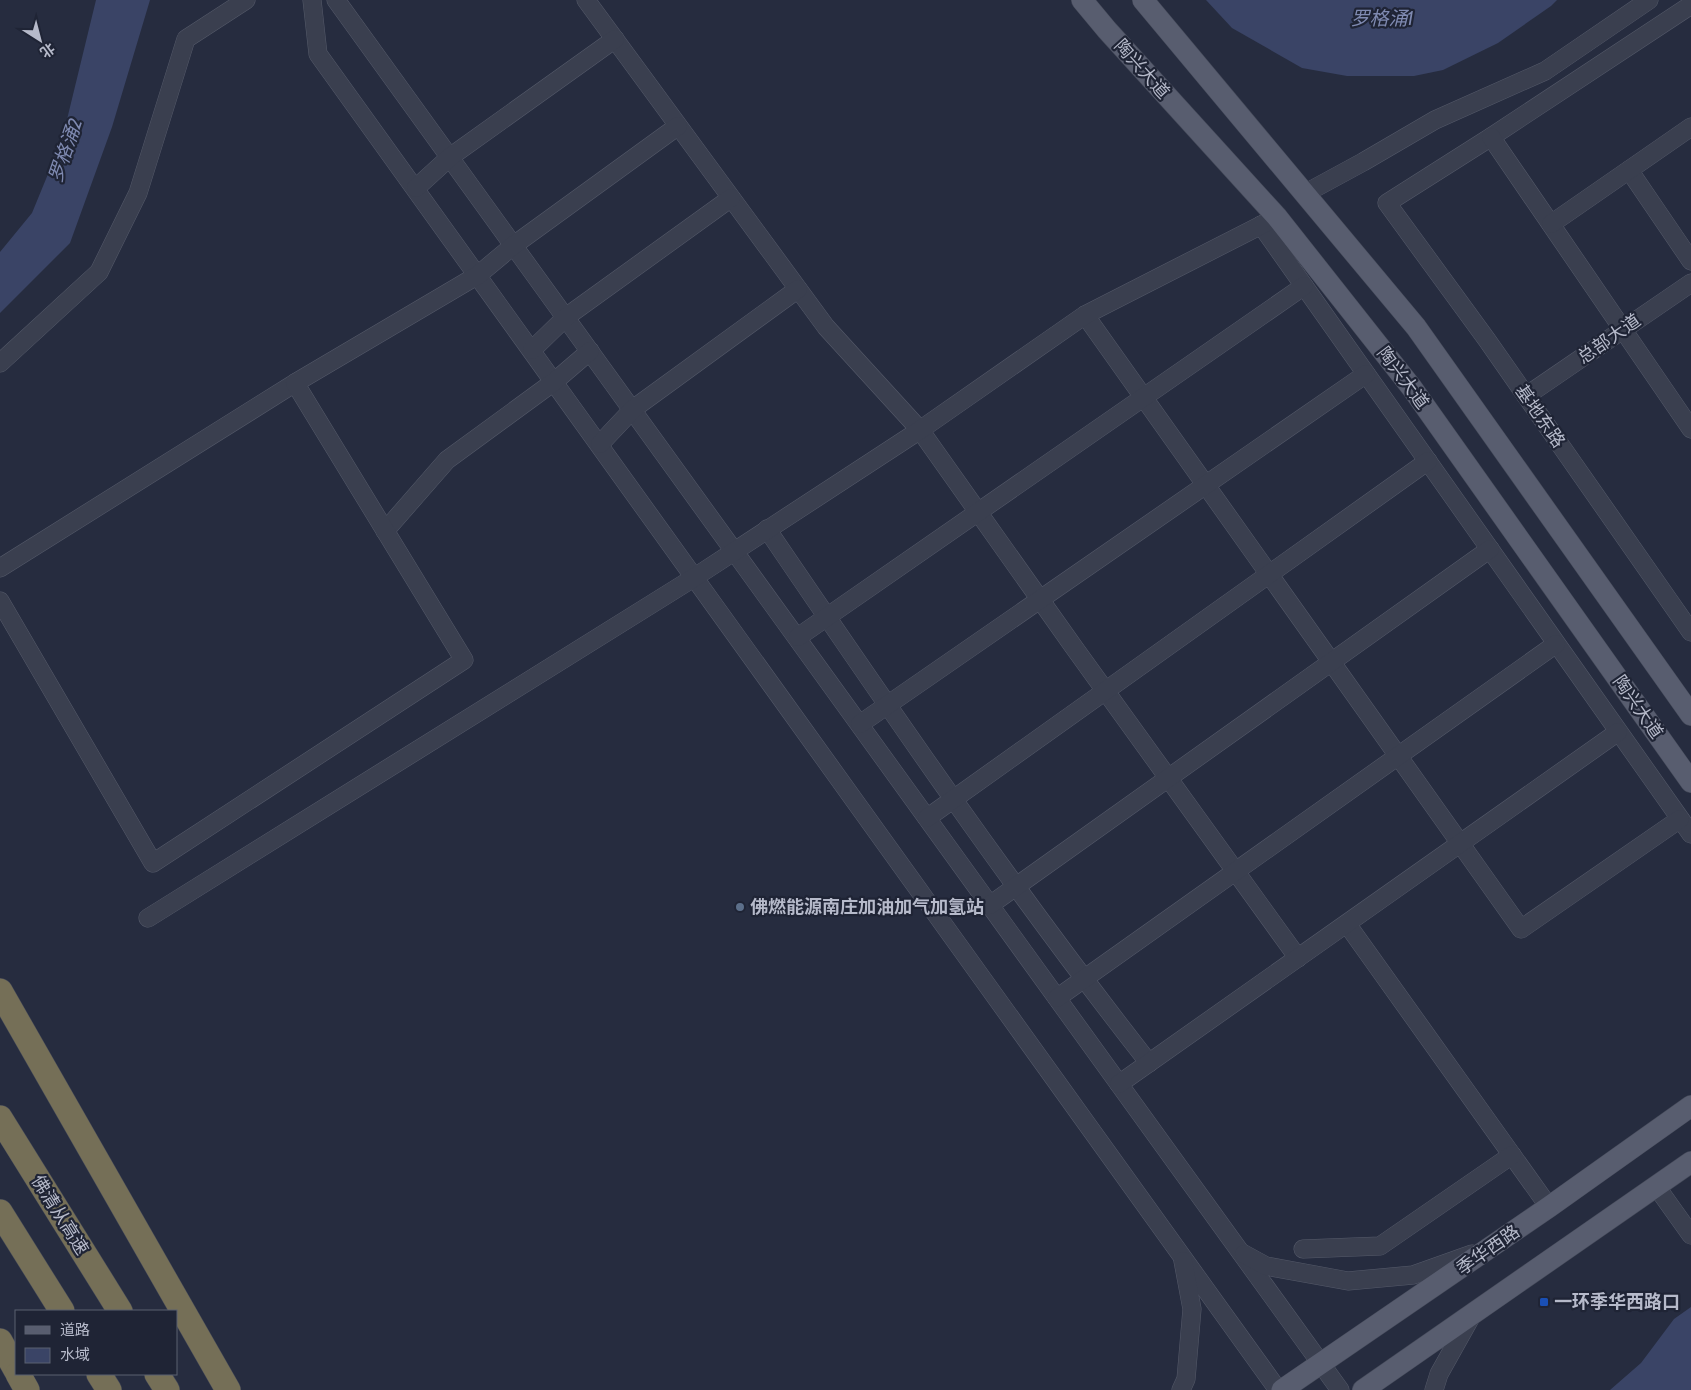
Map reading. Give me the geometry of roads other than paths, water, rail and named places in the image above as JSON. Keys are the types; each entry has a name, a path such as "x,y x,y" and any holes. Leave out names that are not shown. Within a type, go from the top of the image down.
{"highway":[{"path":"0,991 228,1390"},
{"name":"佛清从高速","path":"0,1118 115,1304"},
{"path":"0,1212 61,1310"},
{"path":"0,1341 15,1368"},
{"path":"19,1375 27,1390"},
{"path":"100,1375 109,1390"},
{"path":"159,1375 167,1390"}],"main road":[{"name":"陶兴大道","path":"1082,0 1412,388 1691,782"},
{"path":"1143,0 1416,327 1691,715"},
{"name":"季华西路","path":"1282,1390 1549,1207 1691,1106"},
{"path":"1363,1390 1691,1162"}],"street":[{"path":"0,363 99,272 138,193 186,39 246,0"},
{"path":"312,0 318,54 1278,1390"},
{"path":"336,0 798,637 1340,1390"},
{"path":"586,0 826,328 920,430 1298,958"},
{"path":"1304,194 1435,120 1545,71 1630,6 1649,0"},
{"path":"1691,5 1491,137 1691,429"},
{"path":"416,188 450,157 615,39"},
{"path":"0,568 295,383 478,275 514,246 678,126"},
{"path":"1550,224 1691,127"},
{"name":"基地东路","path":"1491,137 1387,203 1487,340 1691,632"},
{"path":"1629,170 1691,261"},
{"path":"532,350 566,317 731,198"},
{"path":"148,918 695,577 920,430 1085,315 1269,221 1304,286 1691,834"},
{"name":"总部大道","path":"1526,396 1691,283"},
{"path":"798,637 1304,286"},
{"path":"600,444 633,410 798,289"},
{"path":"1085,315 1521,929 1680,819"},
{"path":"385,531 447,460 555,382 590,351"},
{"path":"860,724 1366,374"},
{"path":"0,601 153,863 464,660 295,383"},
{"path":"927,818 1428,461"},
{"path":"767,529 1016,887 1083,980 1149,1063"},
{"path":"990,905 1490,549"},
{"path":"1057,998 1556,644"},
{"path":"1119,1084 1618,732"},
{"path":"1347,924 1549,1207"},
{"path":"1303,1249 1380,1246 1512,1155"},
{"path":"1656,1186 1691,1235"},
{"path":"1239,1251 1266,1266 1348,1281 1413,1275 1489,1248"},
{"path":"1181,1254 1192,1309 1186,1379 1181,1390"},
{"path":"1434,1390 1439,1374 1472,1315"}],"water":[{"name":"罗格涌2","path":"96,0 150,0 112,127 70,243 0,313 0,252 32,213 62,140"},
{"name":"罗格涌1","path":"1206,0 1557,0 1498,43 1443,70 1414,76 1347,76 1302,68 1232,28"},
{"path":"1691,1307 1691,1390 1610,1390 1641,1363 1674,1319"}],"place":[{"name":"佛燃能源南庄加油加气加氢站","path":"740,907"},
{"name":"一环季华西路口","path":"1544,1302"}]}
